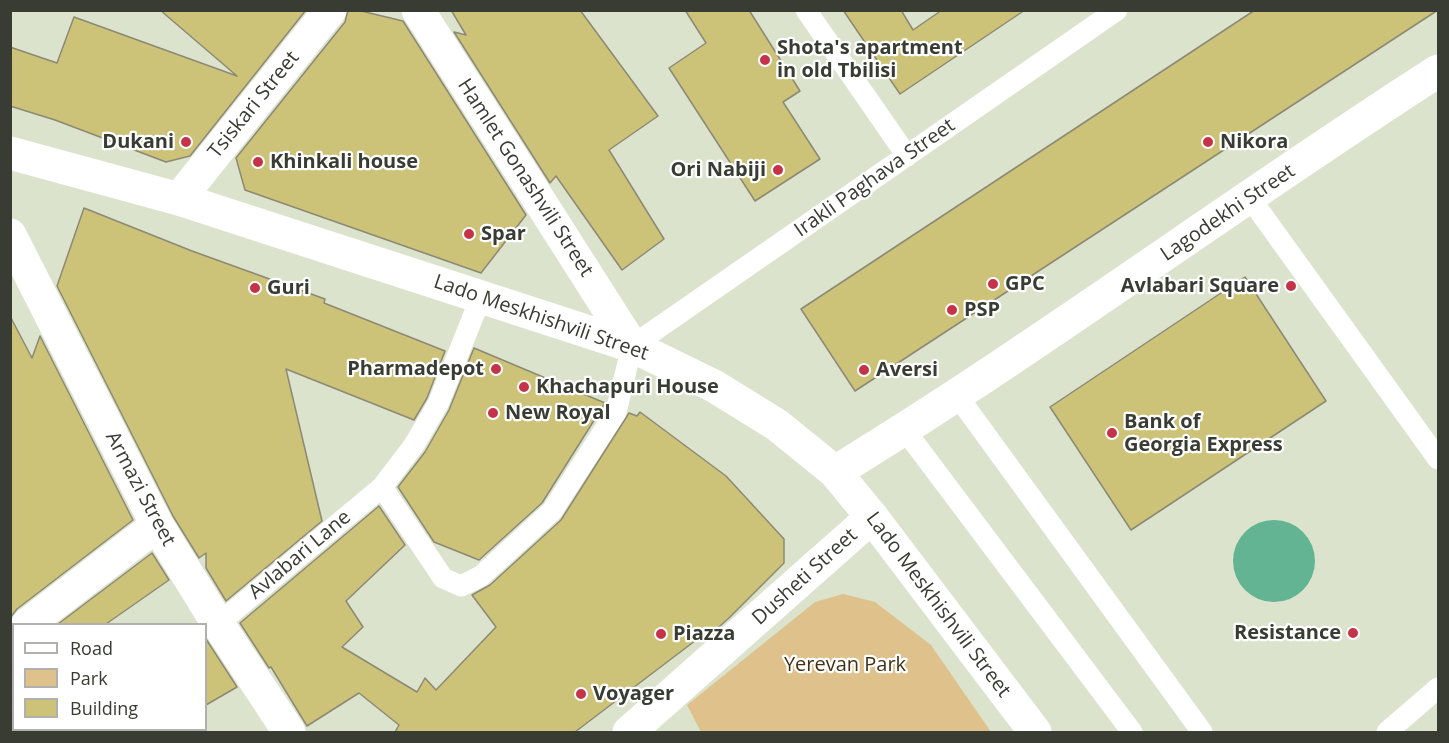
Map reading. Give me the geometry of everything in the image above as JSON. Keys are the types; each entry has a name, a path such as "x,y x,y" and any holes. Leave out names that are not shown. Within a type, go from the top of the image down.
{"street":[{"name":"Tsiskari Street","path":"179,199 330,10"},
{"name":"Hamlet Gonashvili Street","path":"418,10 632,346"},
{"name":"Lagodekhi Street","path":"835,471 904,429 1438,71"},
{"name":"Lado Meskhishvili Street","path":"10,153 179,199 632,346 714,386 777,425 835,471 1035,732"},
{"name":"Armazi Street","path":"10,235 157,525 289,732"},
{"name":"Dusheti Street","path":"629,732 872,517"},
{"path":"29,623 157,525"}],"lane":[{"path":"807,10 907,156"},
{"name":"Irakli Paghava Street","path":"632,346 1117,10"},
{"path":"1250,198 1438,459"},
{"name":"Avlabari Lane","path":"218,624 382,487 414,445 438,404 481,297"},
{"path":"382,487 443,578 461,586 481,576 552,511 616,412 632,346"},
{"path":"956,394 1202,732"},
{"path":"904,429 1132,732"},
{"path":"1387,732 1438,688"}],"green space":[{"name":"Yerevan Park","path":"843,594 875,602 931,645 991,732 701,732 687,705 815,602"}],"shaded area":[{"path":"1274,520 1290,523 1303,532 1312,545 1315,561 1312,577 1303,590 1290,599 1274,602 1258,599 1245,590 1236,577 1233,561 1236,545 1245,532 1258,523"}],"building":[{"path":"160,10 306,10 190,156 166,162 55,120 10,106 10,47 57,63 74,17 237,76"},
{"path":"348,10 403,21 526,215 481,273 245,190 236,158 345,22"},
{"path":"451,10 580,10 658,116 609,150 664,239 622,270 556,176 550,183 454,32 466,35"},
{"path":"685,10 749,10 800,91 783,102 820,159 755,201 669,68 706,43"},
{"path":"843,10 901,10 913,30 942,10 1025,10 900,94"},
{"path":"1255,10 1438,10 855,391 801,309"},
{"path":"84,208 192,251 325,299 324,303 445,351 427,398 414,420 286,369 322,521 226,601 206,568 206,553 199,558 173,516 57,286"},
{"path":"1245,277 1326,401 1131,530 1050,407"},
{"path":"10,316 32,358 40,336 133,520 17,609 10,618"},
{"path":"474,348 605,403 542,503 479,560 434,542 398,487 425,452 449,410"},
{"path":"640,412 726,476 784,539 784,563 729,618 711,634 708,631 575,732 395,732 399,725 359,693 307,726 271,667 269,668 240,623 379,506 405,545 346,601 363,627 342,647 417,692 425,678 436,690 496,627 472,595 490,585 561,520 629,413 637,416"},
{"path":"152,553 169,580 107,623 59,623"},
{"path":"207,641 237,687 207,704"}],"place":[{"name":"Shota's apartment in old Tbilisi","path":"765,60"},
{"name":"Dukani","path":"186,142"},
{"name":"Nikora","path":"1208,142"},
{"name":"Khinkali house","path":"258,162"},
{"name":"Ori Nabiji","path":"778,170"},
{"name":"Spar","path":"469,234"},
{"name":"GPC","path":"993,284"},
{"name":"Avlabari Square","path":"1291,286"},
{"name":"Guri","path":"255,288"},
{"name":"PSP","path":"952,310"},
{"name":"Pharmadepot","path":"496,369"},
{"name":"Aversi","path":"864,370"},
{"name":"Khachapuri House","path":"524,387"},
{"name":"New Royal","path":"493,413"},
{"name":"Bank of Georgia Express","path":"1112,433"},
{"name":"Resistance","path":"1353,633"},
{"name":"Piazza","path":"661,634"},
{"name":"Voyager","path":"581,694"}]}
